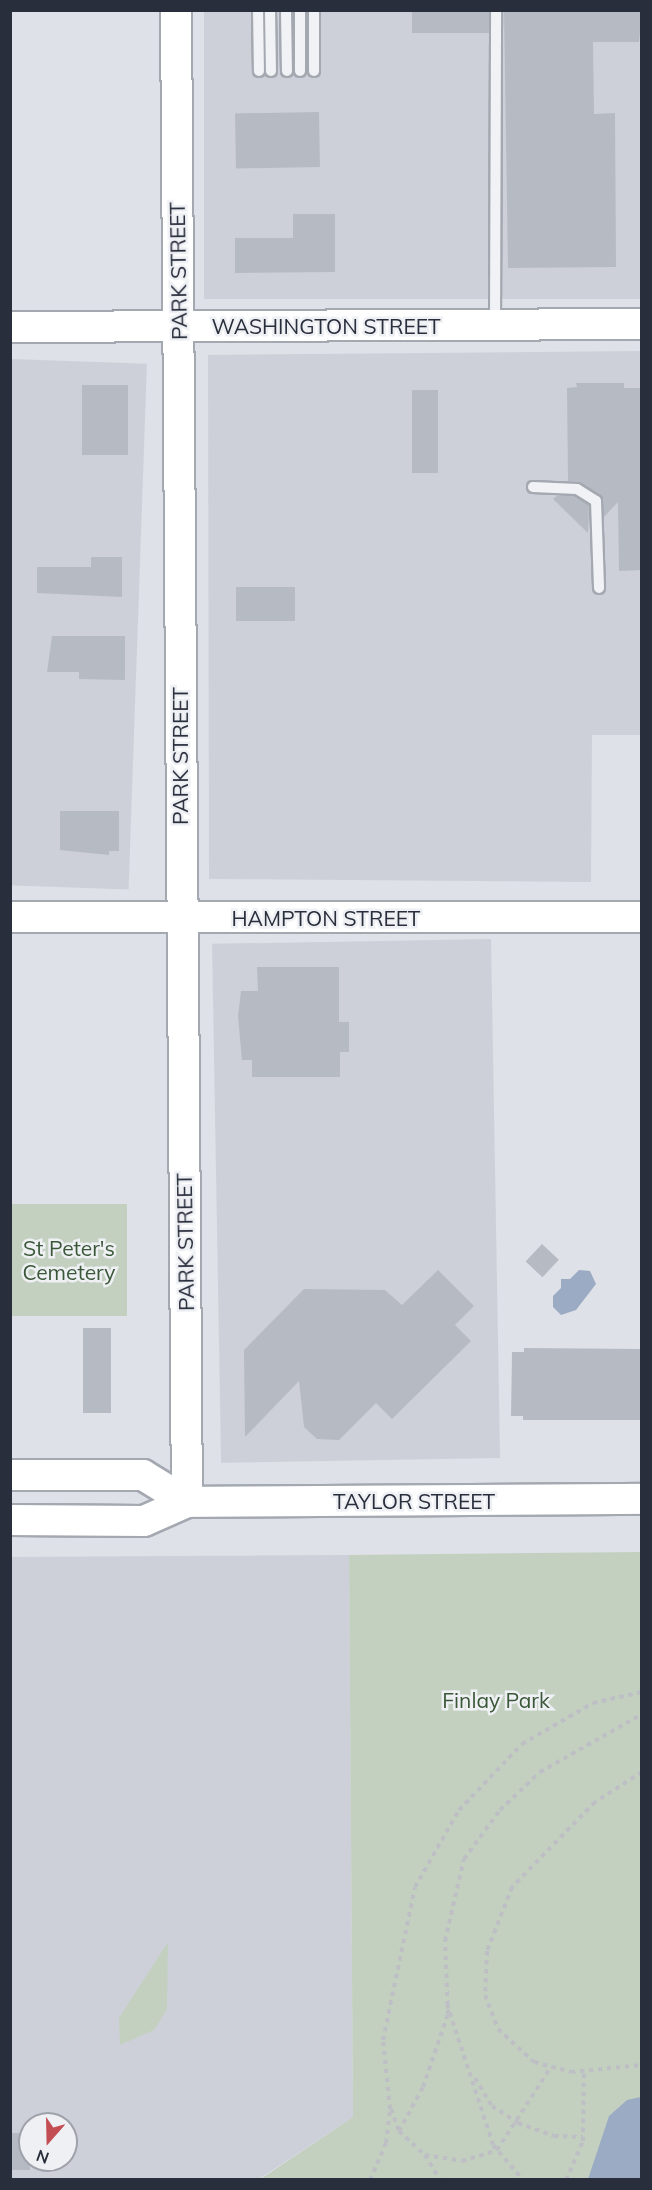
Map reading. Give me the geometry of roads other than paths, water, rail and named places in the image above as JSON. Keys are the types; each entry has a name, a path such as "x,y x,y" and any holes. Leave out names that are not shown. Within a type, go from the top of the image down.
{"main road":[{"name":"PARK STREET","path":"176,10 180,916 187,1502"},
{"name":"WASHINGTON STREET","path":"10,327 642,324"},
{"name":"HAMPTON STREET","path":"10,917 642,917"},
{"path":"10,1475 143,1475 187,1502"},
{"name":"TAYLOR STREET","path":"10,1520 144,1521 187,1502 642,1499"}],"lane":[{"path":"258,10 259,71"},
{"path":"270,10 272,71"},
{"path":"286,10 287,71"},
{"path":"300,10 300,71"},
{"path":"314,10 314,71"},
{"path":"495,324 496,10"},
{"path":"533,487 577,489 596,501 599,588"}],"water":[{"path":"579,1270 590,1271 596,1284 576,1310 561,1315 553,1307 553,1296 561,1288 561,1279 570,1279"},
{"path":"641,2097 641,2179 588,2179 609,2116 627,2100"}],"park label":[{"name":"St Peter's Cemetery","path":"69,1260"},
{"name":"Finlay Park","path":"496,1700"}]}
